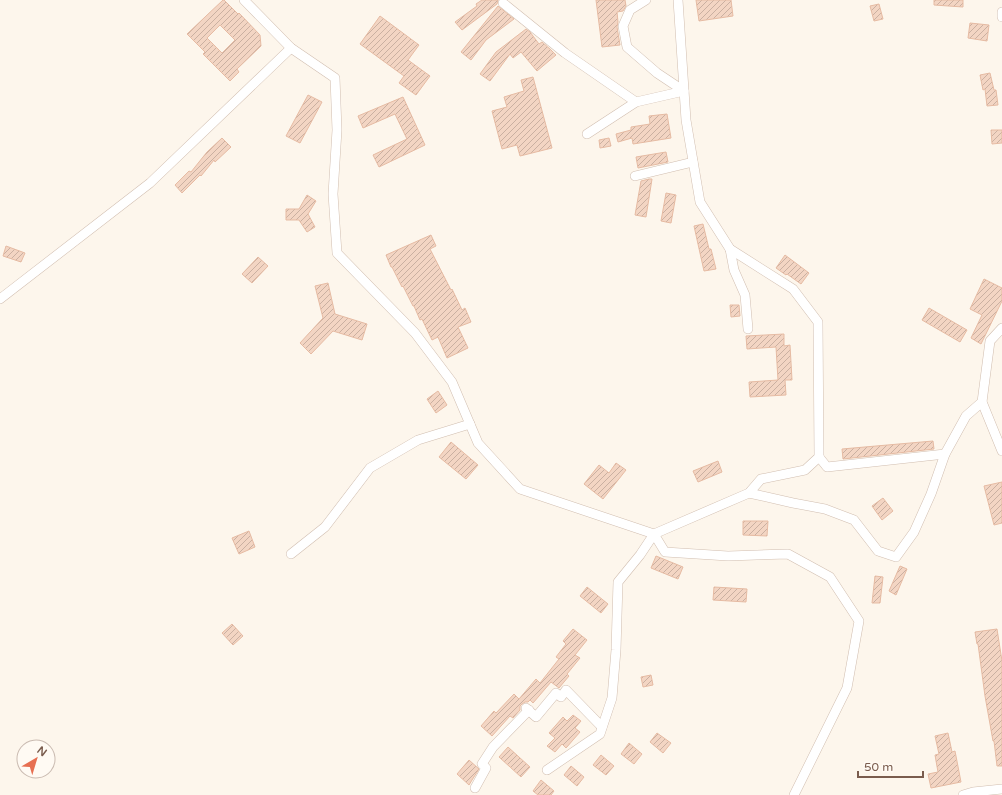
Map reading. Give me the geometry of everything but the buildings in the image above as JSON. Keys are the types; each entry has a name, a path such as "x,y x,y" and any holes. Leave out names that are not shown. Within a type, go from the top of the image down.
{"street":[{"path":"244,0 291,48 335,78 337,130 333,194 337,253 415,333 452,382 478,443 520,489 654,534 665,552 728,556 788,554 830,577 859,621 847,688 794,795"},
{"path":"646,0 630,10 623,26 627,47 657,73 684,90"},
{"path":"678,0 686,120 700,202 730,250 734,270 745,295 748,329"},
{"path":"502,3 565,53 636,102"},
{"path":"1002,12 1002,17"},
{"path":"0,299 150,183 291,48"},
{"path":"587,134 636,102 684,90"},
{"path":"635,176 693,162"},
{"path":"730,250 794,289 818,322 818,457 827,467 945,454"},
{"path":"1002,328 990,341 982,402 1002,451"},
{"path":"749,493 793,503 825,508 854,520 878,551 896,557 914,532 932,494 945,454 966,416 982,402"},
{"path":"291,554 325,527 370,468 418,440 470,424"},
{"path":"547,770 600,734 612,698 616,650 618,582 640,556 654,534 749,493 761,479 805,470 818,457"},
{"path":"475,788 486,768 482,764 493,747 527,709 536,717 556,693 561,696 566,690 602,727"},
{"path":"963,795 973,792 1002,789"}]}
